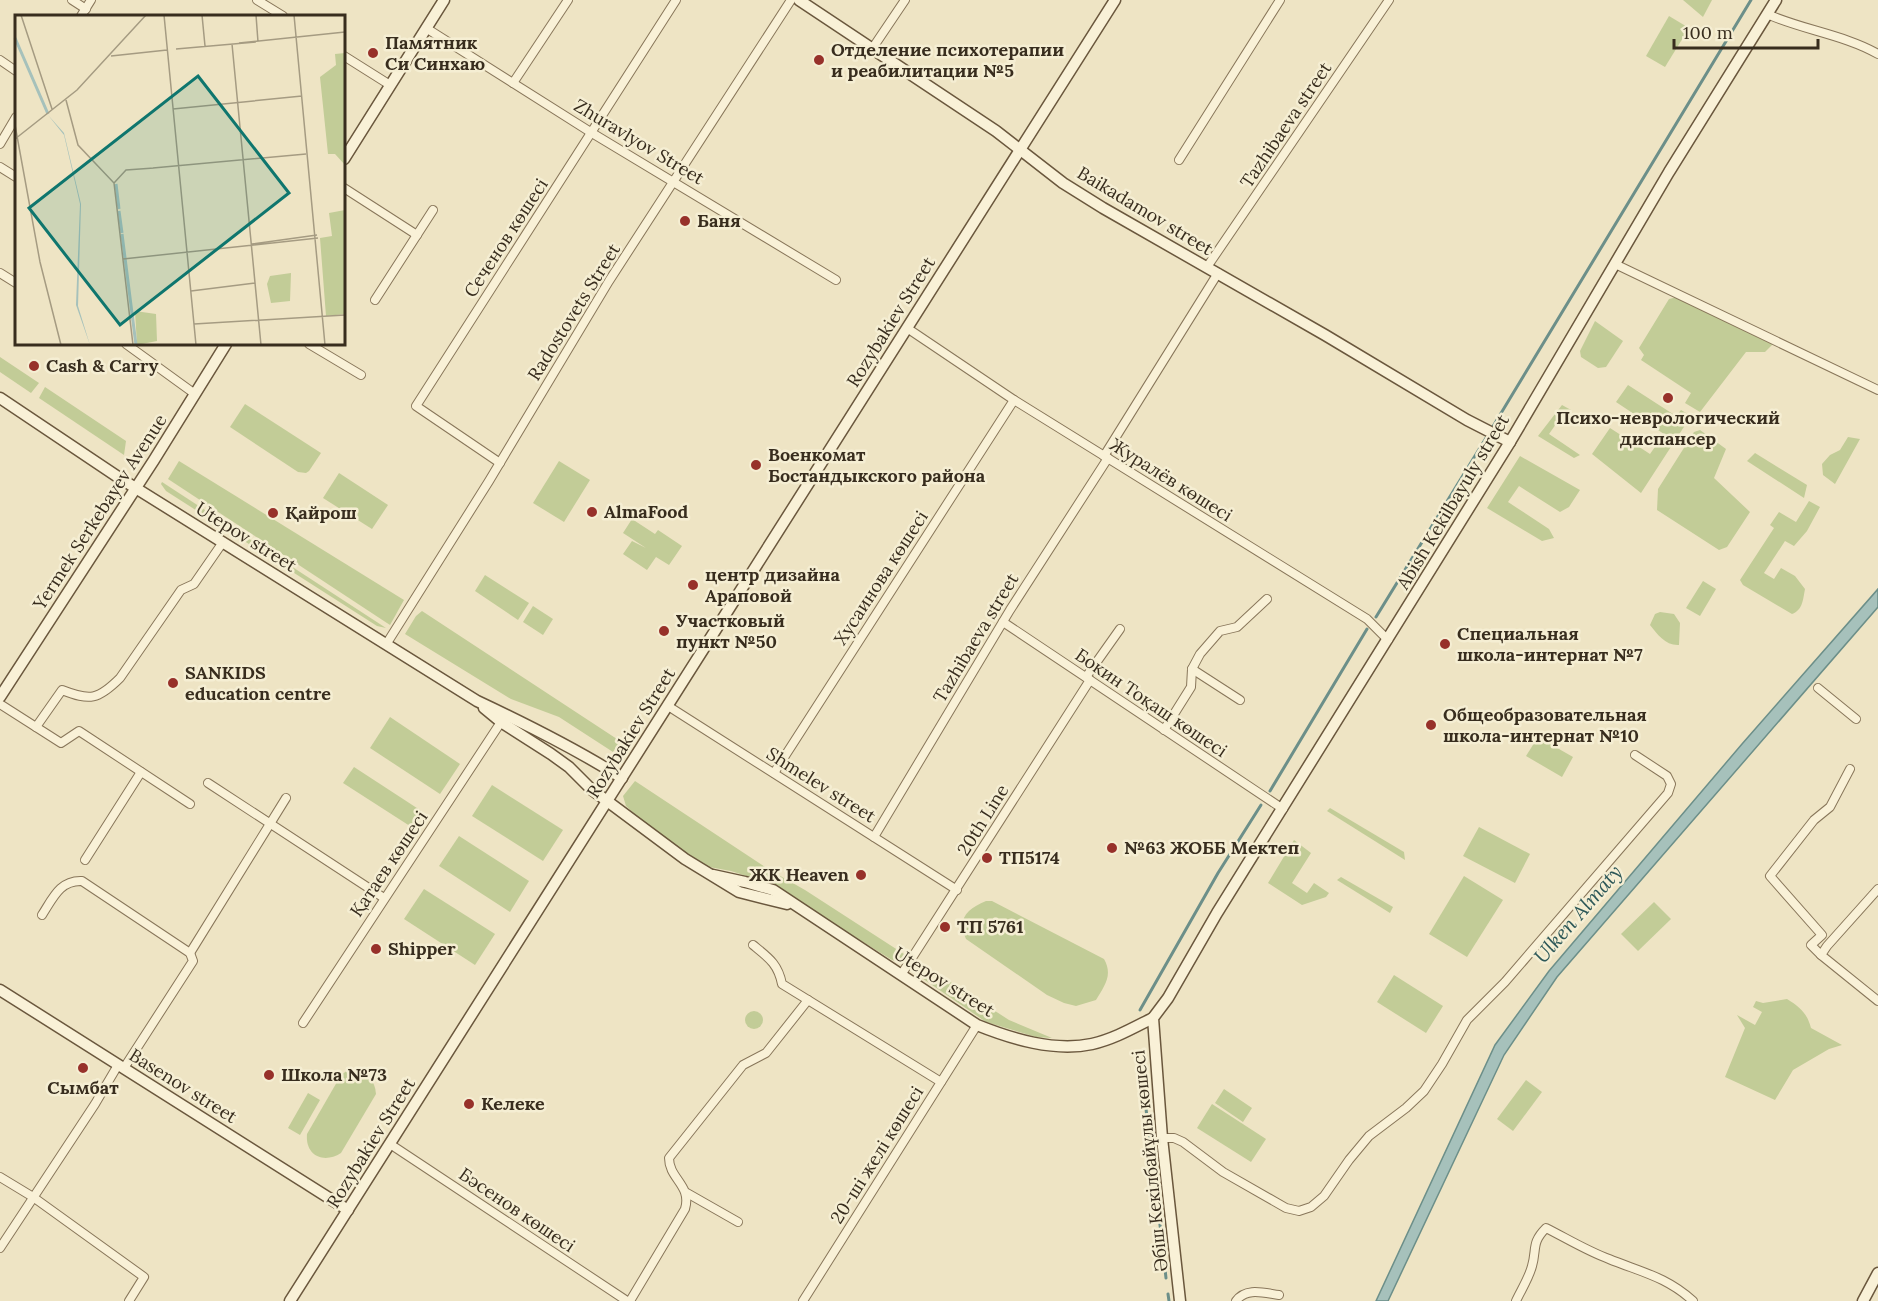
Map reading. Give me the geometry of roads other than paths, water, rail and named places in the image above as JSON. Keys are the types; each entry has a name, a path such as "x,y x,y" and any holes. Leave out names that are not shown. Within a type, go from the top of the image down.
{"street":[{"path":"72,0 86,9"},
{"path":"82,15 91,0"},
{"path":"257,0 281,15"},
{"path":"345,157 444,0"},
{"path":"513,83 568,0"},
{"name":"Сеченов көшесі","path":"500,463 416,406 676,0"},
{"name":"Radostovets Street","path":"387,644 525,426 609,281 791,0"},
{"name":"Baikadamov street","path":"799,0 996,131 1063,183 1103,208 1510,442"},
{"path":"872,49 905,0"},
{"name":"Rozybakiev Street","path":"290,1301 1115,0"},
{"path":"1179,160 1280,0"},
{"name":"Tazhibaeva street","path":"1207,267 1389,0"},
{"name":"Abish Kekilbayuly street","path":"1153,1018 1168,998 1217,913 1510,442 1669,172 1776,0"},
{"path":"1767,14 1814,32 1861,44 1878,54"},
{"name":"Zhuravlyov Street","path":"426,28 592,133 836,280"},
{"path":"345,57 390,85"},
{"path":"0,60 15,70"},
{"path":"0,144 15,119"},
{"path":"0,167 15,176"},
{"path":"345,189 417,235"},
{"path":"375,300 433,210"},
{"path":"1615,264 1878,390"},
{"path":"0,273 15,283"},
{"name":"Tazhibaeva street","path":"874,837 1003,622 1218,273"},
{"name":"Журалёв көшесі","path":"907,328 1014,400 1367,619 1388,640"},
{"path":"127,345 195,394"},
{"name":"Yermek Serkebayev Avenue","path":"0,697 225,345"},
{"path":"311,345 361,375"},
{"name":"Utepov street","path":"0,398 136,487 477,701 598,762 622,778"},
{"name":"Хусаинова көшесі","path":"774,773 1014,400"},
{"path":"36,727 62,690 80,697 96,697 112,686 181,591 194,584 223,542"},
{"path":"1164,729 1191,687 1192,669 1200,654 1220,631 1238,627 1267,599"},
{"name":"Бокин Тоқаш көшесі","path":"1003,622 1283,809"},
{"name":"20th Line","path":"901,975 1120,630"},
{"path":"1192,669 1240,700"},
{"path":"1818,688 1856,719"},
{"name":"Utepov street","path":"477,701 501,722 551,754 607,802 685,859 739,892 779,901 799,909 977,1025 1028,1042 1079,1046 1107,1040 1153,1018"},
{"path":"0,704 61,743 79,730 190,804"},
{"name":"Shmelev street","path":"668,706 957,890"},
{"name":"Қатаев көшесі","path":"303,1023 501,722"},
{"path":"1162,1138 1174,1138 1183,1142 1223,1172 1286,1208 1299,1211 1311,1207 1324,1196 1369,1136 1424,1091 1467,1020 1505,982 1668,793 1671,784 1667,776 1635,755"},
{"path":"1850,769 1830,807 1814,820 1770,876 1822,934 1811,945 1821,956 1878,1000"},
{"path":"85,860 141,772"},
{"path":"208,783 384,898"},
{"path":"190,953 286,798"},
{"path":"0,1248 193,961 190,953 82,881 71,880 65,885 57,892 42,915"},
{"path":"1821,956 1827,946 1878,889"},
{"path":"753,945 770,958 780,971 782,984 941,1082"},
{"name":"Basenov street","path":"0,990 348,1210"},
{"path":"738,1222 687,1194 672,1170 669,1158 743,1065 766,1053 808,1000"},
{"name":"Әбіш Кекілбайұлы көшесі","path":"1153,1018 1162,1138 1180,1301"},
{"name":"20-ші желі көшесі","path":"803,1301 977,1025"},
{"name":"Бәсенов көшесі","path":"390,1144 628,1301"},
{"path":"0,1177 33,1197 144,1277 129,1301"},
{"path":"628,1301 685,1209 687,1194"},
{"path":"1516,1301 1532,1266 1534,1244 1538,1235 1546,1228 1608,1259 1648,1272 1682,1291 1693,1301"},
{"path":"1863,1301 1878,1273"},
{"path":"1236,1301 1246,1293 1279,1295"}],"water":[{"path":"1878,589 1878,607 1557,977 1504,1055 1388,1301 1376,1301 1495,1045 1549,971 1742,744"}],"waterway":[{"path":"1376,617 1751,0"},
{"path":"1270,791 1367,629"},
{"path":"1140,1010 1218,873 1261,805"},
{"path":"1144,1092 1151,1151"},
{"path":"1159,1216 1166,1278"},
{"path":"1168,1294 1169,1301"}],"place":[{"name":"Памятник Си Синхаю","path":"373,53"},
{"name":"Отделение психотерапии и реабилитации №5","path":"819,60"},
{"name":"Баня","path":"685,221"},
{"name":"Cash & Carry","path":"34,366"},
{"name":"Психо-неврологический диспансер","path":"1668,398"},
{"name":"Военкомат Бостандыкского района","path":"756,465"},
{"name":"AlmaFood","path":"592,512"},
{"name":"Қайрош","path":"273,513"},
{"name":"центр дизайна Араповой","path":"693,585"},
{"name":"Участковый пункт №50","path":"664,631"},
{"name":"Специальная школа-интернат №7","path":"1445,644"},
{"name":"SANKIDS education centre","path":"173,683"},
{"name":"Общеобразовательная школа-интернат №10","path":"1431,725"},
{"name":"№63 ЖОББ Мектеп","path":"1112,848"},
{"name":"ТП5174","path":"987,858"},
{"name":"ЖК Heaven","path":"861,875"},
{"name":"ТП 5761","path":"945,927"},
{"name":"Shipper","path":"376,949"},
{"name":"Сымбат","path":"83,1068"},
{"name":"Школа №73","path":"269,1075"},
{"name":"Келеке","path":"469,1104"}],"water label":[{"name":"Ulken Almaty","path":"1578,914"}]}
